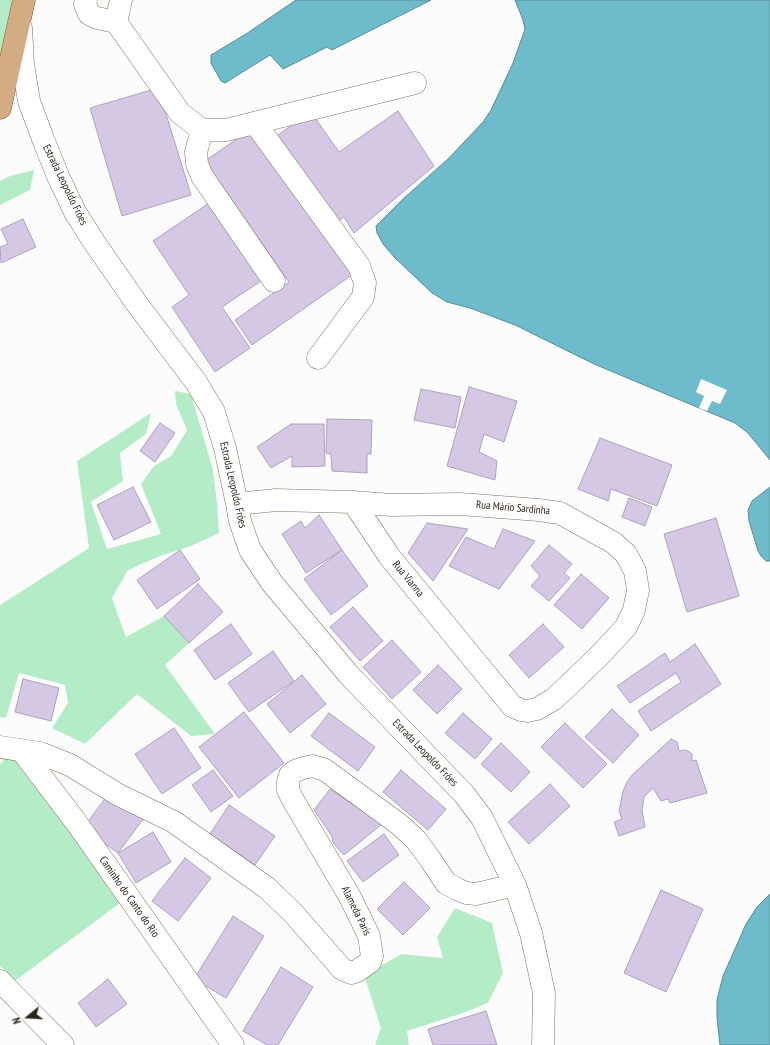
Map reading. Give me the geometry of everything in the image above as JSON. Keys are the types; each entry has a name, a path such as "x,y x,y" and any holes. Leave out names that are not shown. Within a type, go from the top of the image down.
{"main road":[{"path":"0,108 22,8"}],"street":[{"path":"86,0 85,4 89,14 97,18 116,22 180,113 202,130 226,130 415,83"},
{"path":"116,22 121,0"},
{"name":"Estrada Leopoldo Fróes","path":"22,8 23,64 29,101 42,139 75,212 137,304 196,382 214,412 225,448 238,504 240,521 250,550 272,583 349,675 464,794 482,818 515,885 531,933 544,993 543,1045"},
{"path":"255,123 359,266 365,283 362,297 318,358"},
{"path":"202,130 196,152 197,164 202,176 274,281"},
{"path":"238,504 276,500 353,502"},
{"name":"Rua Mário Sardinha","path":"353,502 391,505 460,504 560,513 614,543 626,554 635,571 638,590 634,610 626,627 599,656 554,699"},
{"name":"Rua Vianna","path":"353,502 389,556 512,706 526,711 537,709 554,699"},
{"name":"Alameda Paris","path":"0,747 40,753 70,766 117,794 174,822 267,888 293,913 342,969 351,973 357,971 370,962 372,956 369,936 350,897 288,790 290,776 295,771 313,766 325,770 400,825 416,840 446,883 457,889 466,893 476,894 515,885"},
{"name":"Caminho do Canto do Rio","path":"22,750 76,822 233,1045"},
{"path":"0,981 63,1045"}],"green space":[{"path":"0,0 14,0 0,71"},
{"path":"34,170 30,190 0,205 0,181 10,176"},
{"path":"175,391 191,394 213,470 219,533 191,546 160,556 128,570 112,598 126,637 164,616 189,643 165,665 215,734 191,736 137,694 85,744 52,728 68,703 65,685 19,673 6,718 0,717 0,605 89,548 77,461 151,413 146,434 120,453 123,481 91,502 107,549 161,534 141,484 154,466 171,456 187,430 176,404"},
{"path":"7,757 23,761 120,903 15,981 0,966 0,764"},
{"path":"455,908 492,923 503,973 488,1003 460,1014 407,1031 409,1045 375,1045 381,1028 365,978 401,954 443,958 437,937"}],"water":[{"path":"296,0 431,0 332,50 327,47 283,69 270,55 225,83 221,81 211,63 211,55 246,34"},
{"path":"515,0 770,0 770,460 748,433 735,423 594,364 515,325 470,308 447,302 432,293 394,257 383,244 377,233 376,226 403,199 449,158 483,122 491,110 513,63 525,29"},
{"path":"770,487 770,561 766,561 758,551 749,521 748,510 752,501"},
{"path":"770,894 770,1045 720,1045 717,1000 723,976 746,924 757,907"}],"pier":[{"path":"701,379 727,390 720,404 712,401 707,411 699,408 704,396 696,392"}],"building":[{"path":"158,88 191,195 122,216 90,108"},
{"path":"398,111 434,166 354,233 344,217 335,223 272,139 311,112 339,152"},
{"path":"251,129 352,275 252,345 235,320 289,282 205,161"},
{"path":"212,201 264,279 222,307 250,348 215,372 172,307 189,295 153,241"},
{"path":"23,219 36,247 1,263 0,247 8,244 1,229"},
{"path":"469,387 517,401 504,442 484,434 479,452 497,461 495,480 447,466"},
{"path":"421,389 461,397 455,428 414,420"},
{"path":"327,419 372,420 371,454 367,454 367,473 332,471 331,454 326,453"},
{"path":"160,423 175,433 155,462 140,451"},
{"path":"291,424 324,424 325,466 292,467 292,456 271,468 257,447"},
{"path":"600,438 672,465 657,506 611,489 608,501 578,489"},
{"path":"133,487 151,522 114,540 97,505"},
{"path":"629,498 652,507 645,526 622,517"},
{"path":"319,515 342,550 306,573 282,534 301,521 305,528"},
{"path":"716,518 739,596 687,612 664,534"},
{"path":"427,523 468,529 433,581 408,553"},
{"path":"503,529 535,541 499,589 449,566 466,537 494,549"},
{"path":"549,545 572,564 564,573 570,578 549,601 531,586 540,576 531,566"},
{"path":"180,550 200,579 157,609 137,580"},
{"path":"342,550 368,586 331,615 304,579"},
{"path":"581,574 609,598 582,629 554,605"},
{"path":"198,584 223,612 189,643 164,616"},
{"path":"353,607 383,641 360,661 330,627"},
{"path":"231,624 252,654 215,680 194,650"},
{"path":"543,624 564,647 529,678 509,655"},
{"path":"392,640 421,672 392,699 363,667"},
{"path":"695,644 721,684 651,731 638,711 681,682 676,673 630,703 617,686 665,653 670,662"},
{"path":"273,651 294,681 249,712 228,683"},
{"path":"438,665 462,689 437,714 413,690"},
{"path":"302,675 326,704 290,733 267,704"},
{"path":"23,679 59,688 51,721 15,712"},
{"path":"612,709 639,735 613,763 585,737"},
{"path":"244,712 284,763 239,798 199,747"},
{"path":"329,713 375,747 358,771 311,736"},
{"path":"463,713 492,739 475,759 445,733"},
{"path":"565,723 607,764 583,788 541,747"},
{"path":"174,728 201,768 162,794 135,754"},
{"path":"671,739 677,742 679,751 688,751 692,754 692,761 696,760 707,793 670,803 668,799 661,801 653,788 644,797 642,811 645,827 619,836 614,822 622,819 619,811 623,791 627,782 632,775"},
{"path":"501,743 530,772 511,792 481,764"},
{"path":"213,770 233,796 211,812 192,785"},
{"path":"401,770 446,809 428,830 383,792"},
{"path":"550,784 570,806 529,844 508,822"},
{"path":"330,789 382,824 344,855 333,843 332,836 314,810"},
{"path":"110,792 144,818 118,853 83,828"},
{"path":"229,805 275,836 255,865 210,834"},
{"path":"153,832 171,862 136,883 118,853"},
{"path":"384,834 399,855 363,882 347,861"},
{"path":"185,858 211,878 178,921 152,901"},
{"path":"404,882 430,908 403,935 377,909"},
{"path":"661,890 703,909 666,992 624,973"},
{"path":"233,916 264,936 226,998 194,979"},
{"path":"281,967 313,987 278,1045 267,1045 243,1031"},
{"path":"108,979 127,1004 96,1027 78,1003"},
{"path":"486,1011 497,1045 433,1045 428,1029"}]}
